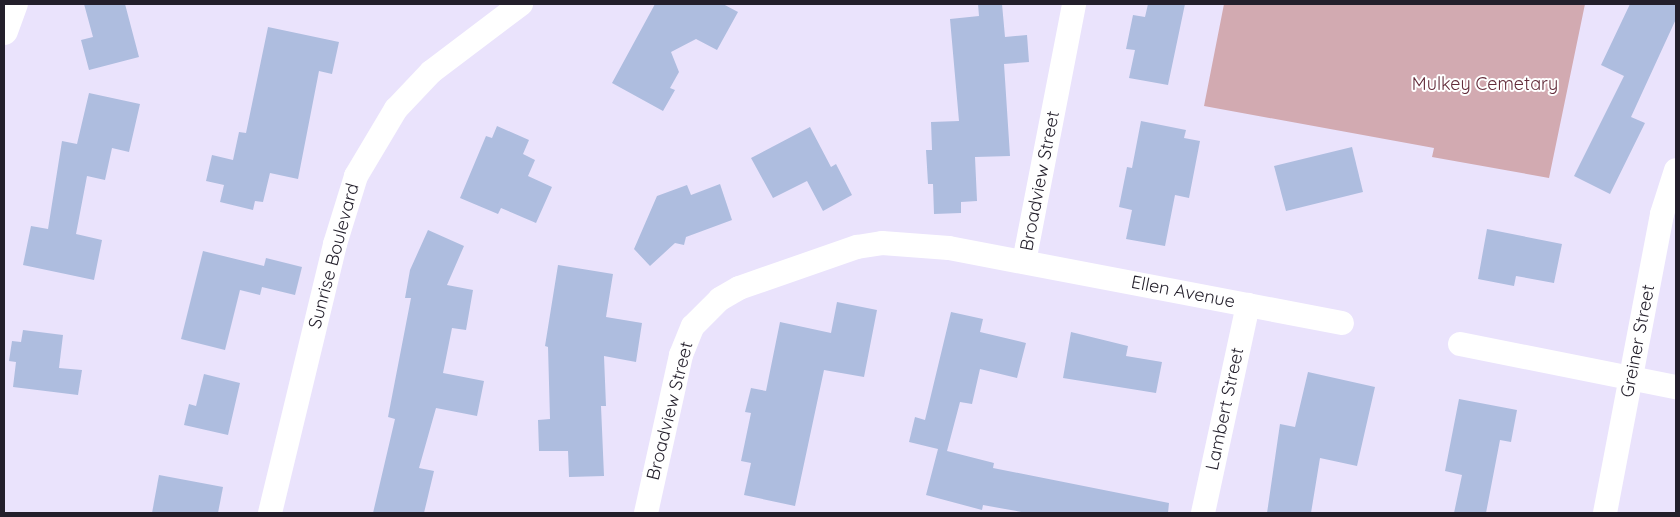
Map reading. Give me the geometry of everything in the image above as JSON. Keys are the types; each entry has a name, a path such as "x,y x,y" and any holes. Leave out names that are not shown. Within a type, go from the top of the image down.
{"street":[{"path":"4,31 14,4"},
{"name":"Sunrise Boulevard","path":"270,513 335,244 356,176 396,109 431,72 521,4"},
{"name":"Broadview Street","path":"646,513 681,355 693,326 720,299 756,280 866,245 918,244 1024,262 1074,4"},
{"name":"Greiner Street","path":"1605,513 1662,214 1676,170"},
{"name":"Ellen Avenue","path":"1024,262 1342,323"},
{"name":"Lambert Street","path":"1203,513 1248,305"},
{"path":"1460,344 1676,387"}],"green space":[{"name":"Mulkey Cemetary","path":"1224,4 1585,4 1549,178 1432,157 1434,148 1204,106"}],"building":[{"path":"84,4 125,4 139,57 89,70 81,40 93,37"},
{"path":"655,4 723,4 738,12 717,50 696,39 671,52 679,72 670,88 675,90 663,111 612,83"},
{"path":"978,4 1002,4 1005,37 1027,35 1029,62 1004,64 1010,156 975,157 977,201 961,202 961,213 934,214 933,184 928,184 926,150 932,150 931,122 959,121 950,19 979,16"},
{"path":"1148,4 1185,4 1168,85 1129,78 1135,50 1126,49 1133,15 1145,17"},
{"path":"1630,4 1676,4 1676,19 1631,117 1645,123 1610,194 1574,176 1624,76 1601,65"},
{"path":"268,27 339,42 332,74 319,71 298,179 270,173 263,202 255,201 253,210 220,202 224,185 206,181 212,155 233,160 239,132 246,133"},
{"path":"89,93 140,104 129,152 112,148 105,180 87,176 76,234 102,240 94,280 23,265 31,226 48,229 62,141 77,144"},
{"path":"1141,121 1186,130 1184,138 1200,141 1189,198 1175,195 1165,246 1126,239 1132,210 1119,207 1127,167 1132,168"},
{"path":"497,126 529,140 523,154 535,160 528,176 552,187 536,223 501,208 498,214 460,198 486,136 492,138"},
{"path":"810,127 831,167 836,164 852,195 823,211 807,181 773,198 751,158"},
{"path":"1352,147 1363,192 1286,211 1274,166"},
{"path":"720,184 732,220 686,237 684,245 675,243 650,266 634,249 657,196 687,185 691,195"},
{"path":"1487,229 1562,244 1554,283 1516,276 1514,286 1478,279"},
{"path":"428,230 464,246 447,285 473,290 466,330 452,328 443,373 484,381 477,416 436,408 419,468 434,471 424,513 373,513 395,419 388,417 411,298 405,298 410,270"},
{"path":"203,251 264,266 266,258 302,267 295,295 262,287 260,295 240,290 225,350 181,339"},
{"path":"558,265 613,274 606,317 642,323 636,362 604,356 606,406 601,406 604,476 569,477 568,451 539,451 538,420 550,419 548,347 545,346"},
{"path":"837,302 877,310 864,377 824,370 795,506 744,495 751,463 741,461 751,413 745,412 751,388 766,391 780,322 831,333"},
{"path":"951,312 983,319 980,332 1026,343 1017,378 980,369 972,404 960,402 947,451 994,463 993,468 1169,503 1168,513 1027,513 983,505 982,510 926,495 938,449 909,442 915,417 925,420"},
{"path":"23,330 63,335 59,368 82,370 78,395 13,387 16,362 9,361 12,341 21,342"},
{"path":"1071,332 1128,346 1126,356 1162,362 1156,393 1063,378"},
{"path":"1308,372 1375,387 1357,466 1320,458 1311,513 1267,513 1280,424 1295,427"},
{"path":"204,374 240,383 228,435 184,425 189,404 196,406"},
{"path":"1459,399 1517,410 1511,442 1500,440 1486,513 1454,513 1462,475 1445,471"},
{"path":"159,475 223,487 218,513 152,513"}]}
